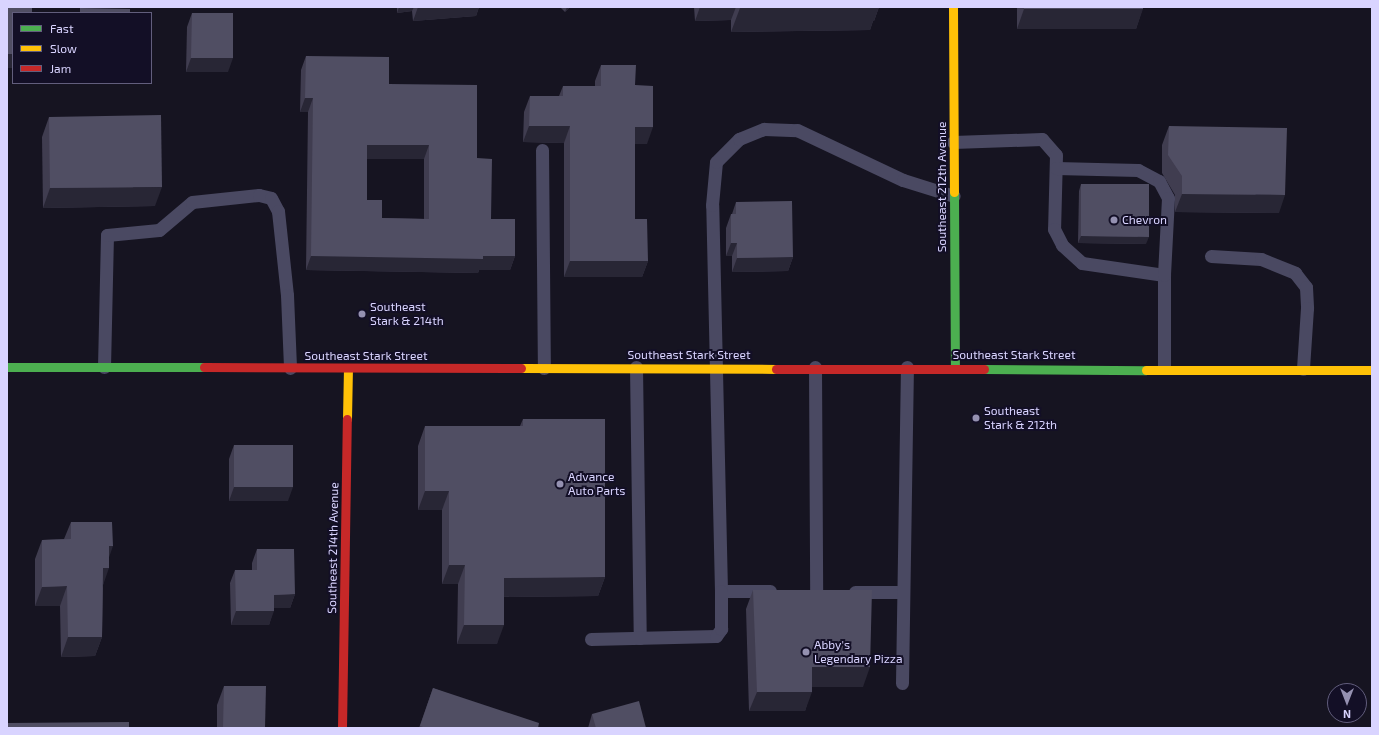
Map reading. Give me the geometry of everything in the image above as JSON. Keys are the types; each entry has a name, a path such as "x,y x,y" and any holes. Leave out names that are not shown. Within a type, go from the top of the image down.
{"main road":[{"name":"Southeast 212th Avenue","path":"953,7 955,367"},
{"name":"Southeast Stark Street","path":"7,367 955,367 1372,370"},
{"name":"Southeast 214th Avenue","path":"342,728 348,368"}],"lane":[{"path":"591,639 716,636 721,629 715,367 713,190 716,162 739,139 764,129 797,130 903,180 954,196"},
{"path":"953,142 1042,139 1056,155 1054,229 1062,245 1082,263 1164,275"},
{"path":"542,150 544,368"},
{"path":"1056,168 1138,170 1159,181 1168,198 1164,275 1164,368"},
{"path":"104,367 107,235 158,230 192,202 259,195 271,198 278,211 287,295 290,368"},
{"path":"1211,256 1261,259 1295,273 1306,287 1307,308 1303,369"},
{"path":"636,367 640,638"},
{"path":"815,367 816,592"},
{"path":"902,683 907,367"},
{"path":"721,591 784,591"},
{"path":"800,592 903,592"}],"building":[{"path":"740,7 774,7 740,8"},
{"path":"1024,7 1143,7 1143,9 1024,9"},
{"path":"7,8 32,8 32,12 12,12 12,54 7,54"},
{"path":"80,8 130,9 130,12 80,12"},
{"path":"192,13 233,13 233,58 191,58"},
{"path":"306,56 389,57 389,84 477,85 477,158 492,159 491,219 515,219 515,256 483,256 483,259 311,256 313,98 305,98","holes":["367,145 429,145 429,219 382,218 382,200 367,200"]},
{"path":"601,65 636,65 635,85 653,86 653,127 635,127 635,219 647,219 648,261 570,261 570,126 529,126 530,96 563,96 563,86 601,86"},
{"path":"161,115 162,187 50,188 49,117"},
{"path":"1169,126 1287,128 1285,195 1182,194 1182,176 1168,155"},
{"path":"1081,184 1149,184 1149,237 1081,236"},
{"path":"792,201 793,257 737,258 737,243 731,243 731,214 736,214 736,202"},
{"path":"523,419 605,419 605,577 504,578 504,625 464,625 465,565 449,565 449,491 425,491 425,426 523,426"},
{"path":"234,445 293,445 293,487 234,487"},
{"path":"71,522 112,522 113,546 109,546 109,568 103,568 102,637 68,637 67,586 42,587 42,540 71,539"},
{"path":"257,549 294,549 295,594 274,595 274,611 236,611 235,570 257,570"},
{"path":"753,590 872,590 870,667 812,667 812,692 757,692"},
{"path":"224,686 266,686 265,728 223,728"},
{"path":"433,688 539,723 538,728 426,728 420,726"},
{"path":"639,701 646,728 596,728 592,714"},
{"path":"129,722 129,728 7,728 7,723"}],"traffic: fast":[{"path":"954,192 955,367"},
{"path":"7,367 204,367"},
{"path":"984,369 1146,370"}],"traffic: slow":[{"path":"953,7 954,192"},
{"path":"347,419 348,368"},
{"path":"521,368 776,369"},
{"path":"1146,370 1372,370"}],"traffic: jam":[{"path":"204,367 521,368"},
{"path":"776,369 984,369"},
{"path":"342,728 347,419"}],"place":[{"name":"Chevron","path":"1114,220"},
{"name":"Southeast Stark & 214th","path":"362,314"},
{"name":"Southeast Stark & 212th","path":"976,418"},
{"name":"Advance Auto Parts","path":"560,484"},
{"name":"Abby's Legendary Pizza","path":"806,652"}]}
